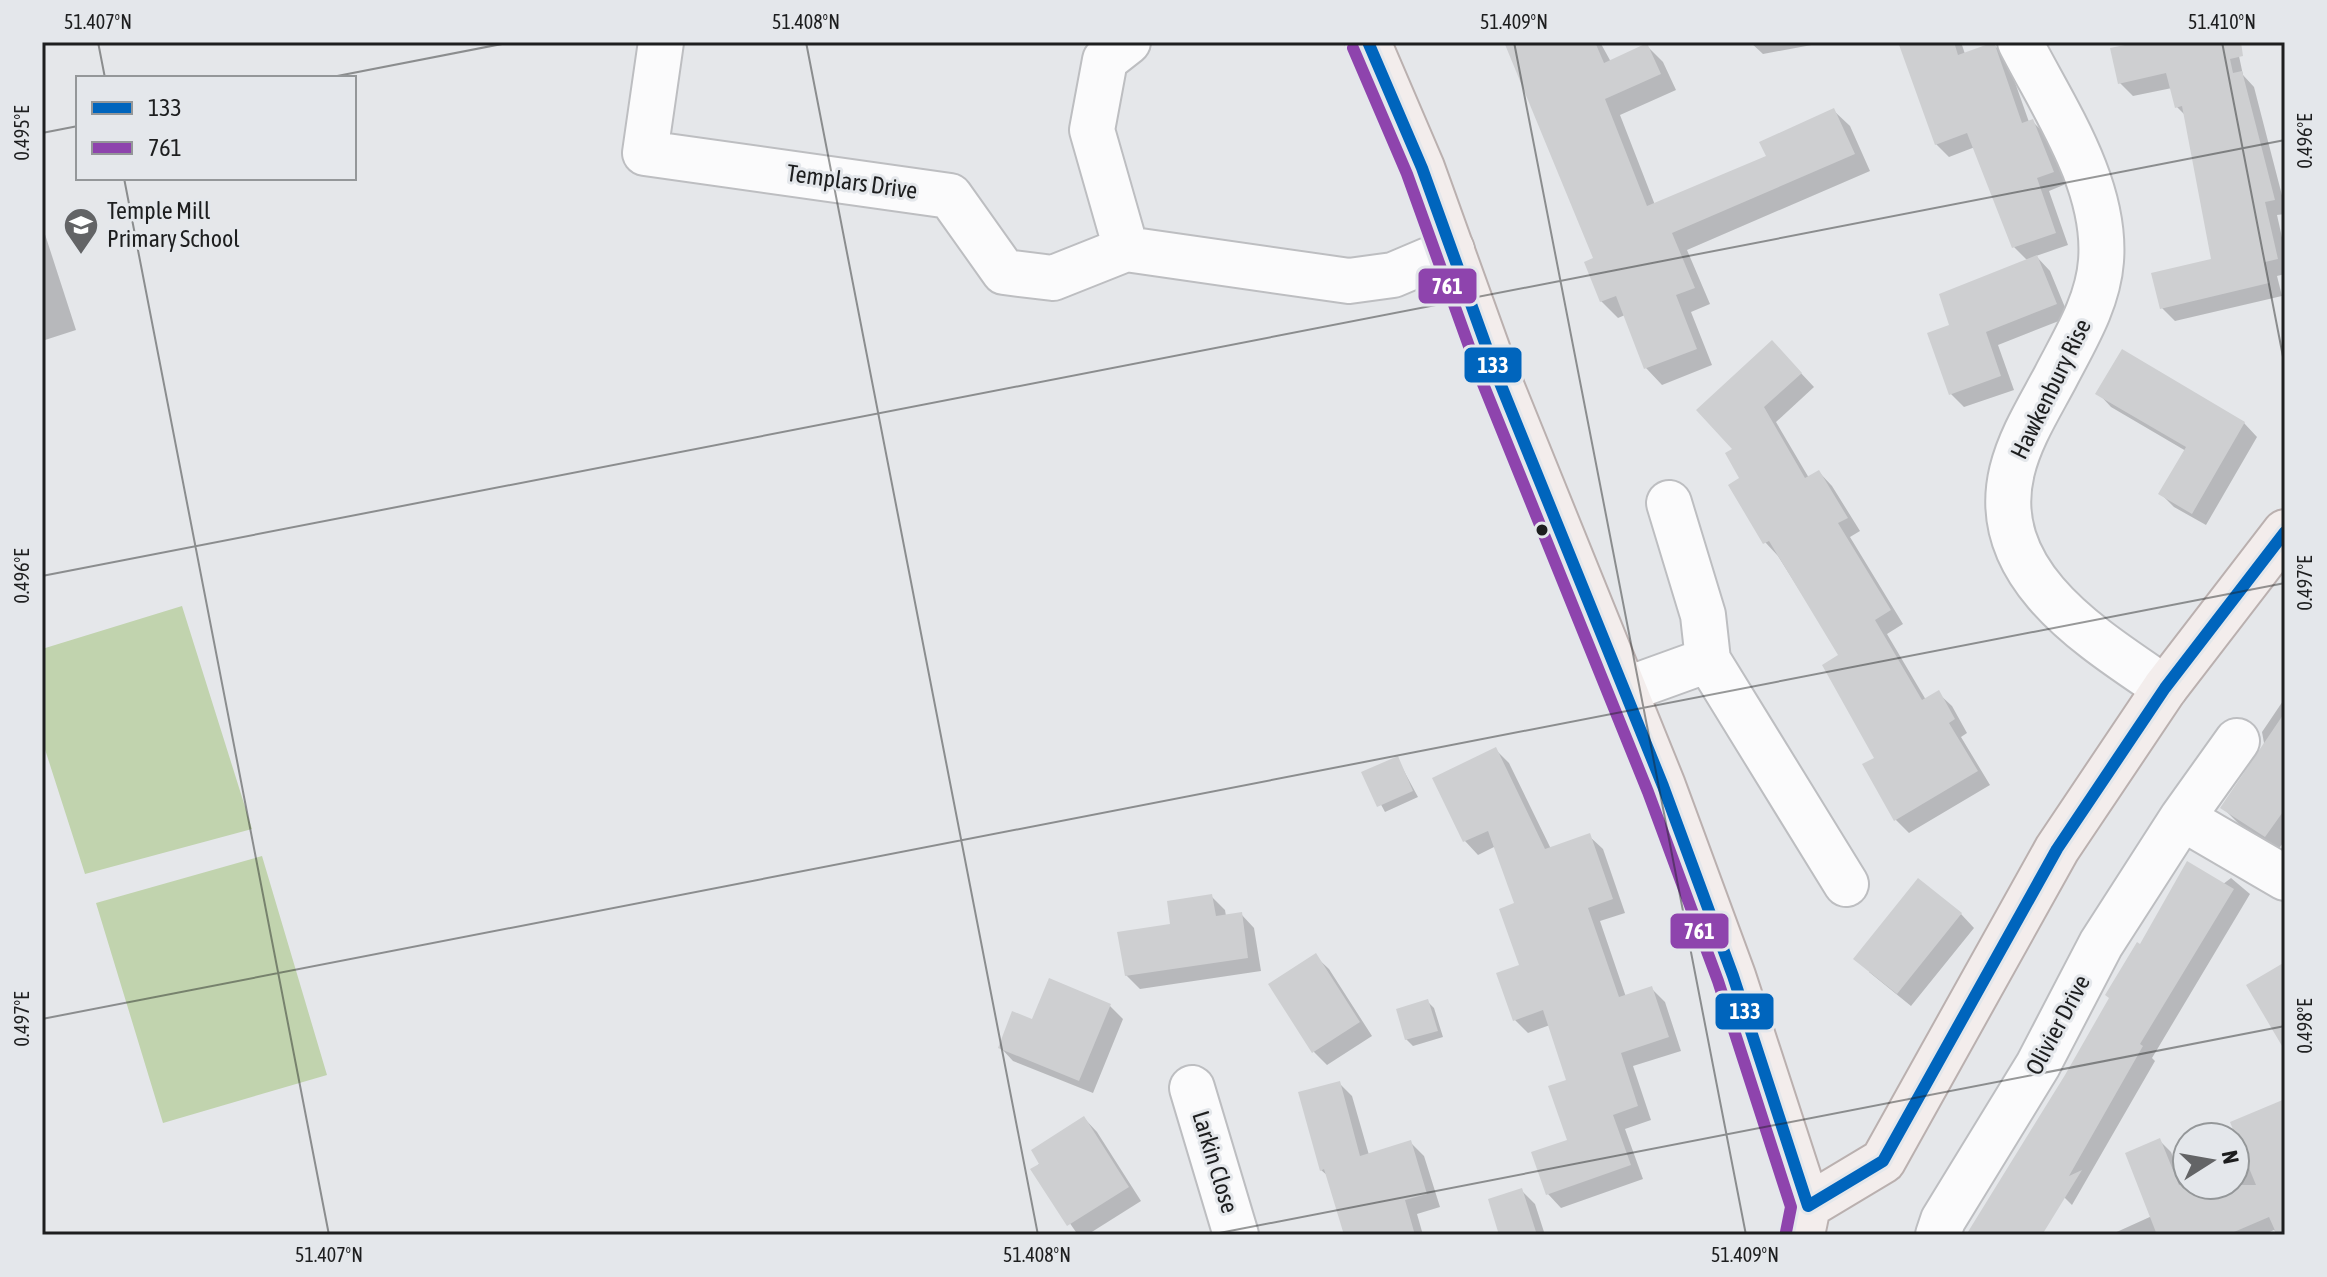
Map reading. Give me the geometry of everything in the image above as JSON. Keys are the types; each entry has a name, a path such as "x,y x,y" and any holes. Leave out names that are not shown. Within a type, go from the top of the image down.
{"main road":[{"path":"1368,42 1422,168 1494,368 1625,690 1733,976 1805,1220 1883,1161 2057,849 2165,688 2285,532"}],"street":[{"name":"Templars Drive","path":"661,42 645,153 950,196 1004,272 1053,278 1126,249 1349,281 1393,275 1452,250"},
{"path":"1126,249 1092,130 1105,60 1128,42"},
{"name":"Hawkenbury Rise","path":"2020,42 2087,178 2098,216 2101,261 2085,321 2017,454 2010,487 2011,524 2023,558 2055,605 2097,641 2165,688"},
{"path":"1669,503 1703,615 1708,660 1846,884"},
{"path":"1625,690 1708,660"},
{"name":"Olivier Drive","path":"1938,1235 1943,1220 2038,1065 2101,944 2182,818 2237,741"},
{"path":"2182,818 2285,878"},
{"name":"Larkin Close","path":"1192,1088 1236,1235"}],"green space":[{"path":"182,606 252,829 85,874 42,740 42,649"},
{"path":"262,856 327,1075 163,1123 96,903"}],"building":[{"path":"1504,42 1595,42 1604,63 1647,43 1661,74 1605,99 1647,206 1766,156 1759,142 1834,108 1855,154 1672,233 1695,288 1676,295 1697,349 1644,369 1616,296 1600,302 1584,262 1593,258"},
{"path":"1898,42 1954,42 1958,55 1994,42 2022,123 2033,119 2054,172 2037,178 2056,233 2012,248 1967,133 1935,145"},
{"path":"2140,42 2241,42 2243,56 2230,59 2233,73 2242,71 2275,200 2265,202 2278,259 2265,262 2269,283 2160,309 2151,273 2211,259 2182,106 2175,108 2166,73 2118,84 2110,48"},
{"path":"2037,255 2057,304 1986,332 2001,376 1949,395 1927,333 1949,325 1939,294"},
{"path":"1772,340 1802,373 1764,407 1805,478 1819,470 1848,518 1838,523 1891,610 1875,620 1922,700 1939,690 1955,719 1949,723 1978,771 1894,821 1862,764 1874,758 1822,665 1838,655 1769,541 1763,544 1728,485 1739,478 1725,453 1732,449 1696,410"},
{"path":"2122,349 2245,422 2192,514 2158,494 2186,447 2095,394"},
{"path":"2285,712 2285,809 2265,837 2220,808"},
{"path":"1496,747 1545,849 1590,833 1613,899 1588,908 1619,997 1652,986 1669,1037 1621,1053 1638,1106 1613,1115 1631,1165 1546,1195 1531,1152 1567,1140 1548,1086 1566,1080 1543,1010 1513,1021 1496,973 1519,965 1499,909 1514,903 1488,831 1463,842 1432,778"},
{"path":"1398,756 1413,791 1377,807 1361,772"},
{"path":"2187,861 2234,889 2140,1044 2143,1046 2069,1176 2082,1170 2042,1235 1966,1235 2065,1075 2109,998 2105,995 2137,942 2140,944"},
{"path":"1918,878 1962,913 1897,994 1853,959"},
{"path":"1212,894 1216,916 1242,912 1248,958 1125,976 1117,932 1170,924 1167,901"},
{"path":"1316,953 1360,1022 1312,1053 1268,984"},
{"path":"2285,962 2285,1051 2246,985"},
{"path":"1049,978 1111,1004 1079,1081 998,1048 1012,1011 1032,1019"},
{"path":"1428,999 1438,1031 1405,1040 1396,1009"},
{"path":"1340,1081 1360,1156 1411,1140 1427,1194 1405,1200 1415,1235 1344,1235 1324,1169 1320,1171 1298,1092"},
{"path":"2285,1099 2285,1235 2277,1235 2269,1217 2227,1235 2157,1235 2125,1153 2160,1138 2171,1165 2171,1201 2251,1201 2251,1185 2256,1185 2251,1173 2251,1121 2232,1121"},
{"path":"1084,1116 1129,1187 1067,1226 1030,1169 1039,1164 1031,1150"},
{"path":"1522,1188 1537,1235 1499,1235 1488,1199"}],"transit line":[{"name":"133","path":"1368,42 1422,168 1494,368 1663,786 1733,976 1808,1206 1883,1161 2057,849 2165,688 2285,532"},
{"name":"761","path":"1353,48 1407,174 1479,374 1648,792 1718,981 1791,1207 1786,1232"}],"place":[{"name":"Temple Mill Primary School","path":"81,256"}]}
